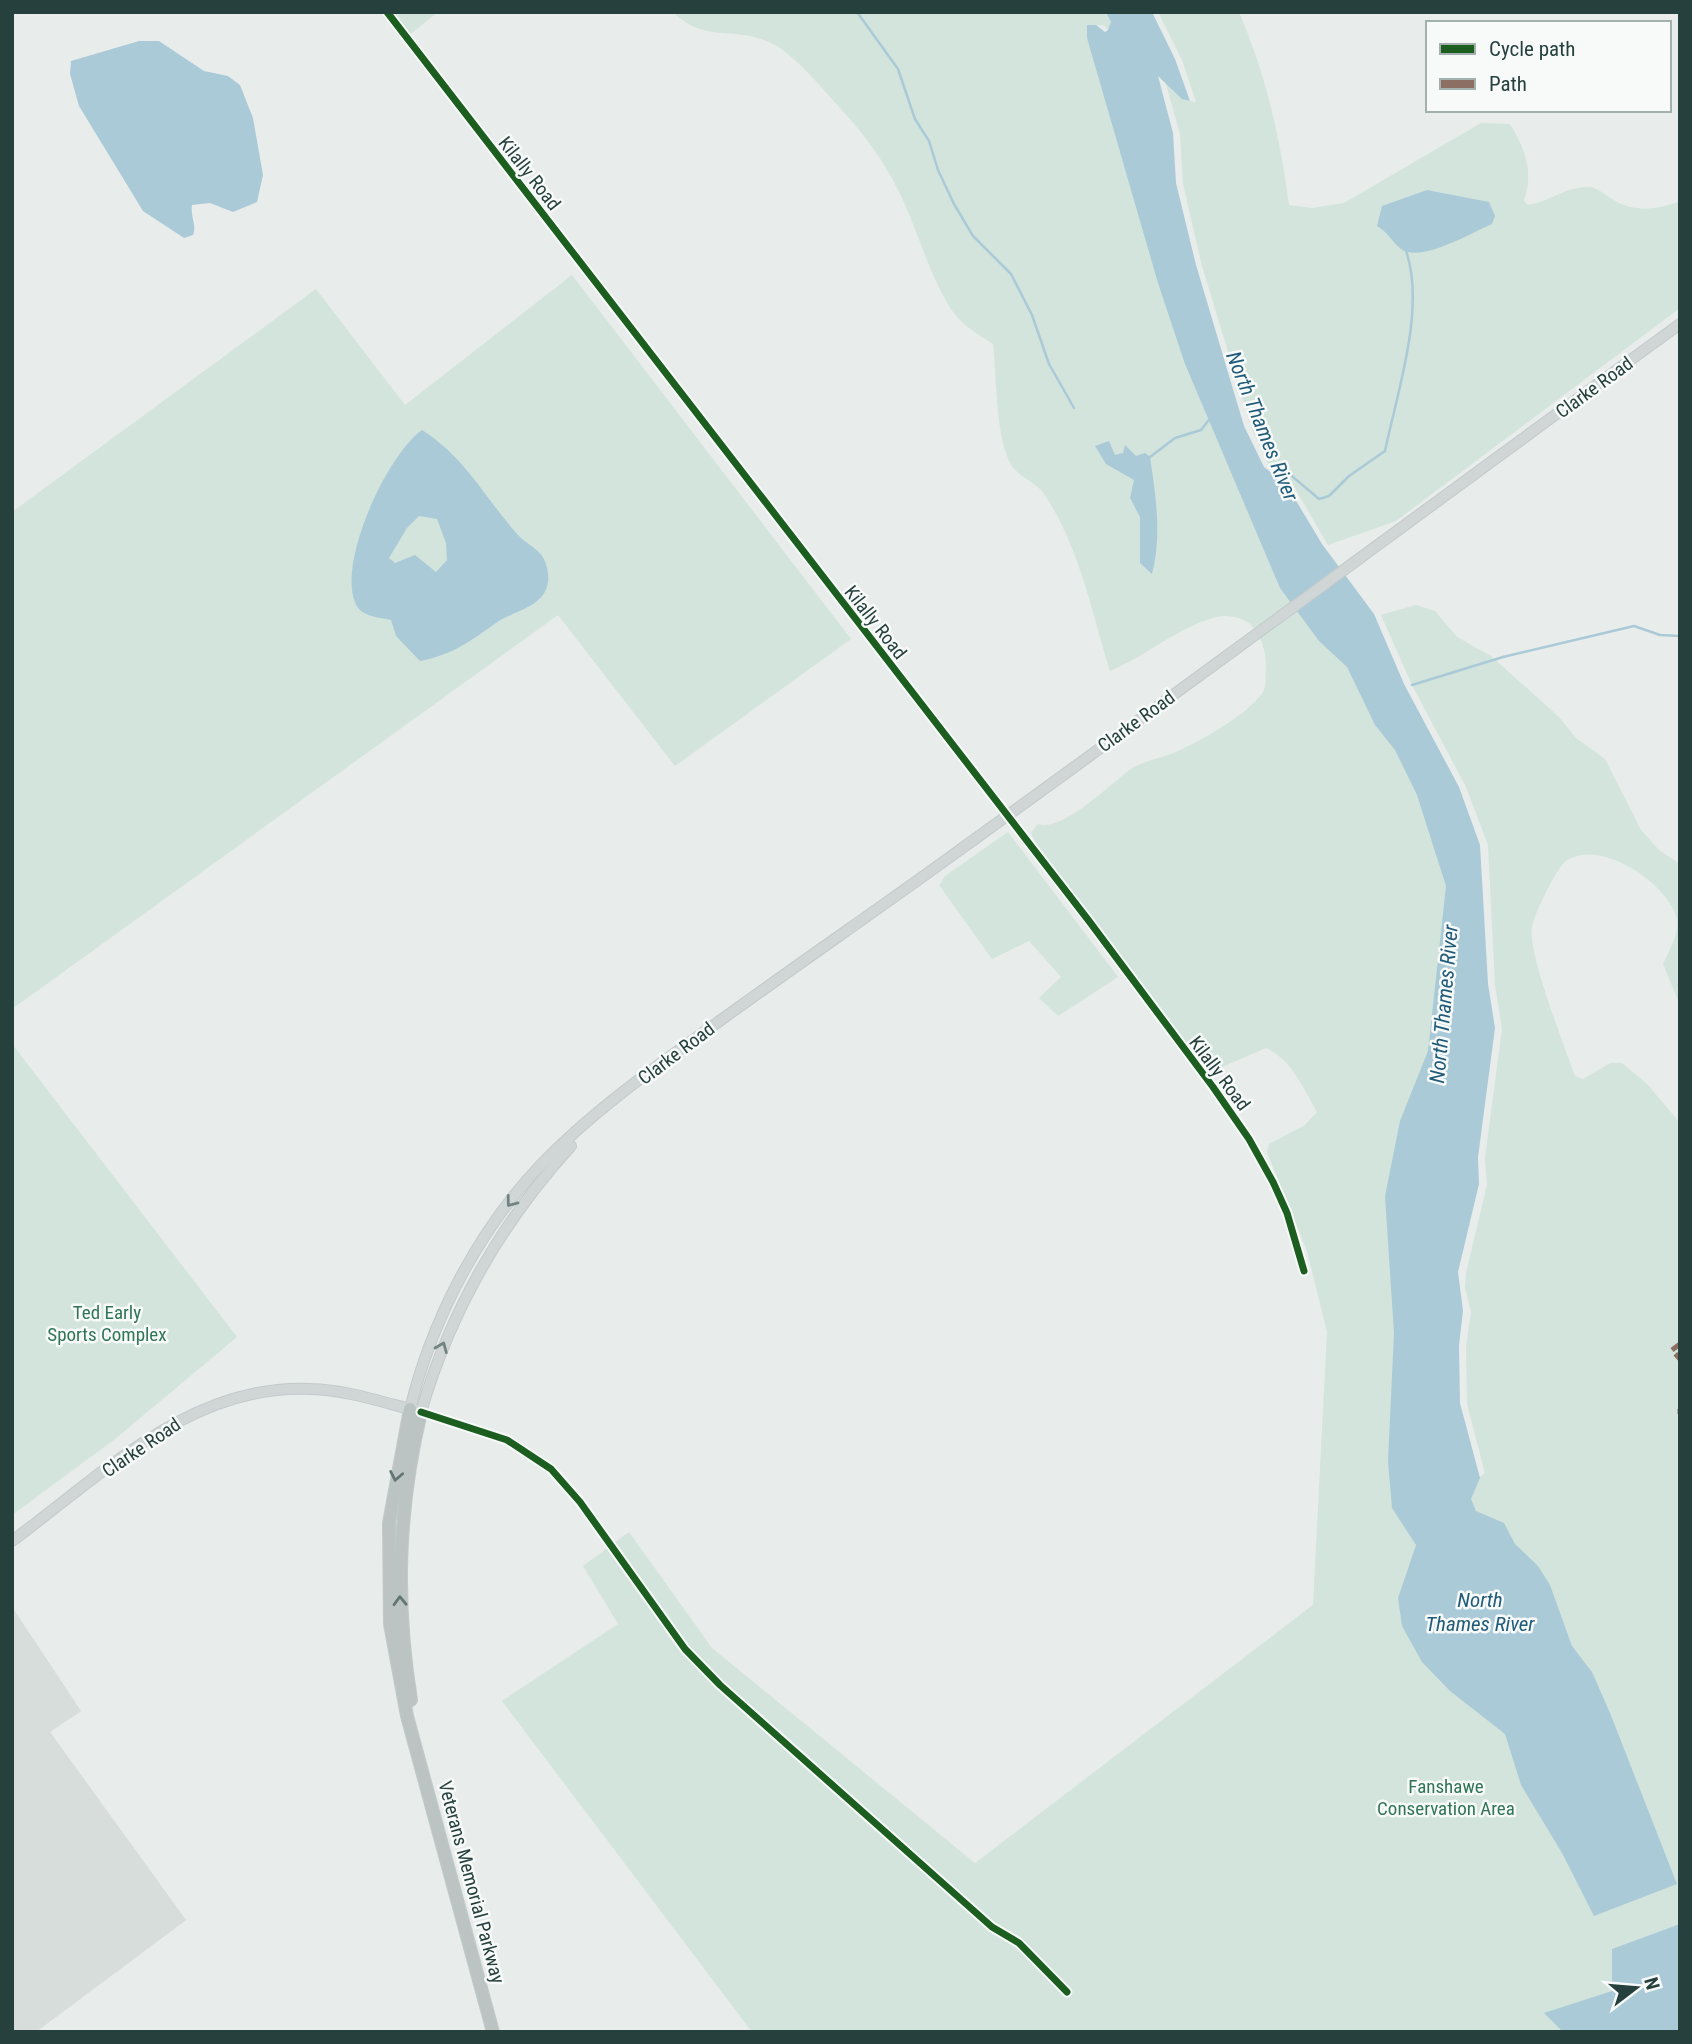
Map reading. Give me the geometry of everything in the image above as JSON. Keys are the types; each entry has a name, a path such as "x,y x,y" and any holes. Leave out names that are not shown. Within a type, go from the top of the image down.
{"highway":[{"name":"Veterans Memorial Parkway","path":"416,1410 399,1559 401,1624 416,1742 494,2032"}],"main road":[{"name":"Clarke Road","path":"12,1541 157,1433 196,1412 238,1396 311,1389 416,1410 450,1328 491,1252 542,1177 593,1120 680,1049 1006,817 1680,324"}],"street":[{"name":"Kilally Road","path":"387,12 1006,817 1089,921 1249,1139 1287,1213 1304,1271"},
{"path":"416,1410 506,1440 551,1469 580,1502 685,1648 720,1685 992,1927 1027,1950 1067,1992"}],"shaded area":[{"path":"12,1607 81,1711 50,1732 186,1920 36,2032 12,2032"}],"green space":[{"path":"392,12 438,12 408,36"},
{"name":"Fanshawe Conservation Area","path":"673,12 1111,12 1111,33 1103,25 1093,26 1162,284 1352,669 1421,796 1451,887 1410,1530 1485,1473 1467,1404 1466,1346 1471,1312 1465,1288 1466,1273 1487,1185 1485,1158 1502,1029 1495,985 1488,845 1466,787 1412,685 1381,615 1416,605 1435,611 1457,637 1491,656 1559,717 1576,738 1605,759 1641,830 1659,850 1680,864 1680,1005 1663,964 1676,933 1675,913 1658,888 1628,866 1595,855 1580,855 1566,861 1546,892 1532,927 1532,939 1541,977 1575,1076 1583,1079 1610,1063 1622,1063 1647,1084 1680,1123 1680,2032 752,2032 502,1701 618,1624 583,1566 629,1532 712,1648 975,1863 1313,1605 1327,1332 1307,1251 1267,1152 1269,1144 1305,1125 1317,1112 1290,1067 1266,1048 1217,1069 1202,1071 1141,982 1129,970 1037,845 1031,833 1038,824 1048,825 1073,814 1136,766 1194,743 1246,710 1265,687 1266,661 1261,640 1253,627 1244,620 1229,616 1218,617 1186,629 1110,671 1067,535 1044,494 1015,470 1006,454 1000,424 993,344 963,323 953,312 935,279 905,205 879,157 857,127 798,63 780,48 745,35 697,28"},
{"path":"1158,12 1239,12 1271,107 1289,205 1312,208 1344,203 1481,123 1510,124 1520,142 1528,170 1524,200 1527,205 1570,190 1588,187 1620,203 1637,208 1654,208 1680,201 1680,308 1396,521 1328,545 1293,485 1270,468 1251,427 1202,266 1183,184 1180,134 1164,77 1188,101 1196,102 1182,60"},
{"path":"572,275 851,639 675,766 558,615 12,1009 12,512 316,289 405,405"},
{"path":"1008,832 1118,977 1058,1016 1039,998 1061,977 1029,941 992,959 939,885 945,876"},
{"name":"Ted Early Sports Complex","path":"12,1044 237,1337 115,1439 12,1515"}],"water":[{"name":"North Thames River","path":"1106,12 1152,12 1175,59 1190,101 1182,99 1158,76 1173,133 1176,183 1196,265 1244,426 1264,467 1286,484 1322,544 1374,614 1404,684 1459,787 1480,845 1488,984 1495,1028 1478,1157 1479,1184 1458,1272 1463,1311 1459,1345 1460,1403 1480,1478 1471,1499 1476,1511 1504,1523 1515,1544 1538,1566 1550,1585 1572,1646 1592,1672 1610,1713 1677,1884 1594,1916 1562,1853 1521,1785 1505,1734 1450,1691 1422,1662 1402,1626 1398,1598 1416,1545 1392,1508 1388,1461 1394,1333 1385,1196 1400,1121 1428,1051 1446,886 1417,795 1395,750 1375,725 1347,667 1319,641 1280,588 1185,364 1158,283 1087,38 1087,25 1096,25 1105,32 1108,30 1111,22"},
{"path":"139,41 159,41 204,71 228,76 240,85 253,118 263,175 257,202 233,212 210,203 192,205 194,231 193,235 184,238 143,211 79,106 70,74 71,61"},
{"path":"1427,190 1489,202 1495,216 1492,224 1433,250 1410,252 1401,249 1377,226 1382,206"},
{"path":"422,430 463,465 518,535 540,553 548,576 545,591 535,603 503,619 461,646 420,661 396,636 391,620 370,616 357,607 352,584 353,561 369,510 394,462","holes":["419,516 437,519 446,543 447,560 436,572 415,555 395,563 389,558 407,528"]},
{"path":"1109,441 1115,455 1123,453 1125,445 1136,456 1145,453 1150,457 1157,530 1152,574 1140,563 1140,517 1130,498 1134,480 1106,464 1095,446"},
{"path":"1680,1924 1680,2032 1563,2032 1544,2013 1612,1991 1612,1949"}],"waterway":[{"path":"857,12 898,69 915,119 929,141 938,170 954,204 973,236 1011,274 1032,315 1049,364 1074,408"},
{"path":"1276,471 1286,471 1319,499 1329,496 1349,476 1385,451 1408,351 1411,324 1413,298 1406,251"},
{"path":"1150,457 1175,438 1201,430 1212,416"},
{"path":"1412,685 1503,657 1634,626 1660,635 1680,636"}],"marked path":[{"path":"1680,1344 1672,1350 1680,1359"},
{"path":"1680,1409 1680,1414"}],"cycle path":[{"path":"387,12 1089,921 1213,1087 1249,1139 1273,1182 1287,1213 1304,1271"},
{"path":"421,1412 507,1440 551,1469 580,1502 685,1649 720,1685 992,1927 1019,1943 1067,1992"}]}
